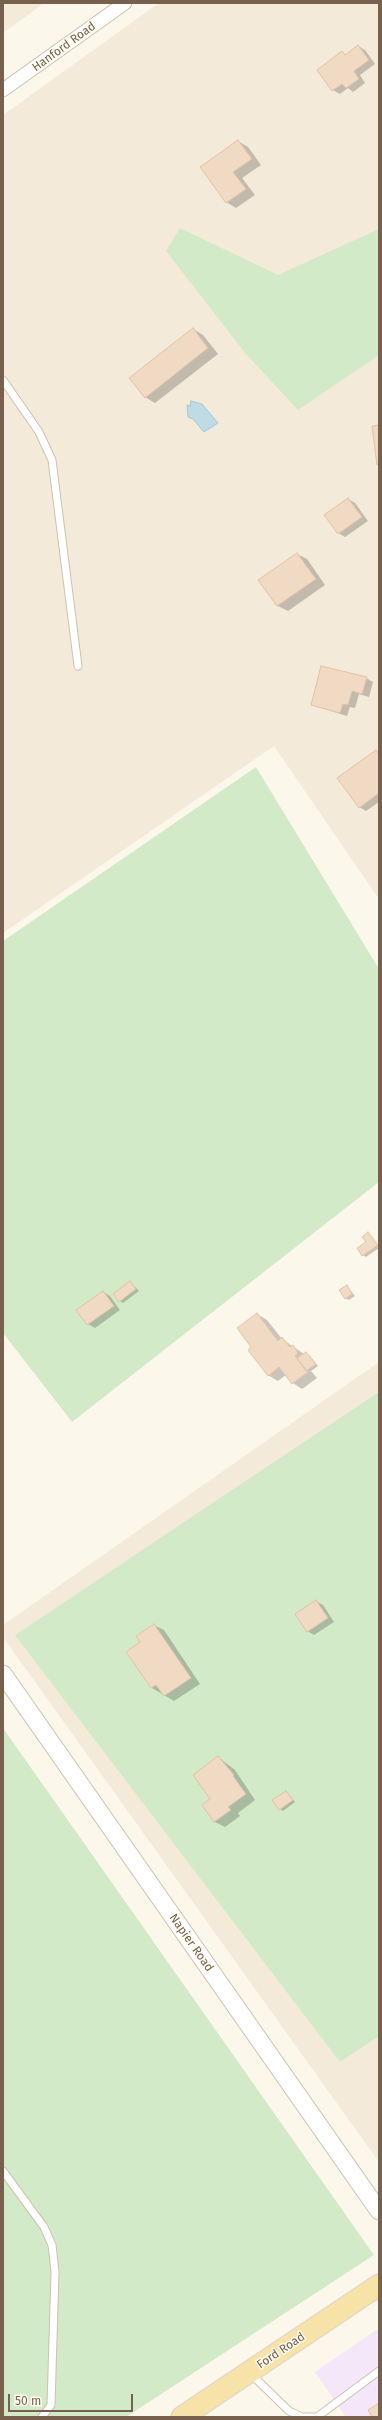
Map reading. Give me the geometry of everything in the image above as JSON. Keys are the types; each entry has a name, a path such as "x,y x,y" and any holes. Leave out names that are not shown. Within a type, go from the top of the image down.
{"main road":[{"name":"Ford Road","path":"182,2417 379,2285"}],"street":[{"name":"Hanford Road","path":"3,90 124,3"},
{"name":"Napier Road","path":"3,1674 379,2211"}],"lane":[{"path":"3,380 39,432 52,460 78,666"},
{"path":"3,2171 44,2227 52,2245 55,2272 51,2405 42,2417"},
{"path":"249,2372 289,2411 302,2417 317,2417 379,2371"}],"shaded area":[{"path":"3,3 44,3 3,33"},
{"path":"159,3 379,3 379,899 274,746 3,933 3,115"},
{"path":"379,1362 379,2162 3,1637 3,1625"},
{"path":"379,2328 379,2417 346,2417 315,2372"}],"green space":[{"path":"180,228 278,275 379,229 379,355 298,410 246,354 166,251"},
{"path":"256,767 379,969 379,1182 72,1422 3,1333 3,941"},
{"path":"379,1392 379,2036 340,2062 15,1635"},
{"path":"3,1728 374,2255 126,2417 3,2417"}],"water":[{"path":"191,401 202,404 218,423 204,432 193,419 188,417 187,405 190,406"}],"building":[{"path":"358,45 369,60 354,71 359,79 346,88 342,84 332,91 317,70 342,51 345,55"},
{"path":"238,140 252,159 233,172 246,189 226,203 200,167"},
{"path":"193,328 208,348 145,398 129,378"},
{"path":"379,425 379,465 377,465 372,426"},
{"path":"348,498 362,517 338,534 324,515"},
{"path":"297,553 316,579 277,606 258,580"},
{"path":"321,666 367,677 362,694 352,691 348,705 343,704 340,713 311,705"},
{"path":"376,750 379,754 379,793 359,808 337,778"},
{"path":"368,1232 378,1245 362,1256 357,1248 366,1242 362,1237"},
{"path":"130,1281 136,1289 119,1302 113,1294"},
{"path":"347,1285 352,1294 345,1299 339,1290"},
{"path":"103,1291 114,1306 87,1325 76,1310"},
{"path":"257,1313 278,1341 282,1337 290,1347 293,1345 298,1353 295,1356 308,1372 292,1384 279,1367 268,1376 248,1350 251,1347 237,1328"},
{"path":"306,1352 316,1364 306,1371 297,1358"},
{"path":"316,1600 328,1618 307,1632 295,1614"},
{"path":"154,1624 191,1678 164,1696 156,1685 151,1688 126,1652 140,1642 136,1636"},
{"path":"218,1756 234,1775 233,1776 246,1794 228,1807 231,1810 214,1822 202,1805 210,1799 193,1775"},
{"path":"286,1791 293,1800 279,1810 272,1800"},
{"path":"379,2403 379,2417 372,2417 368,2410"}]}
